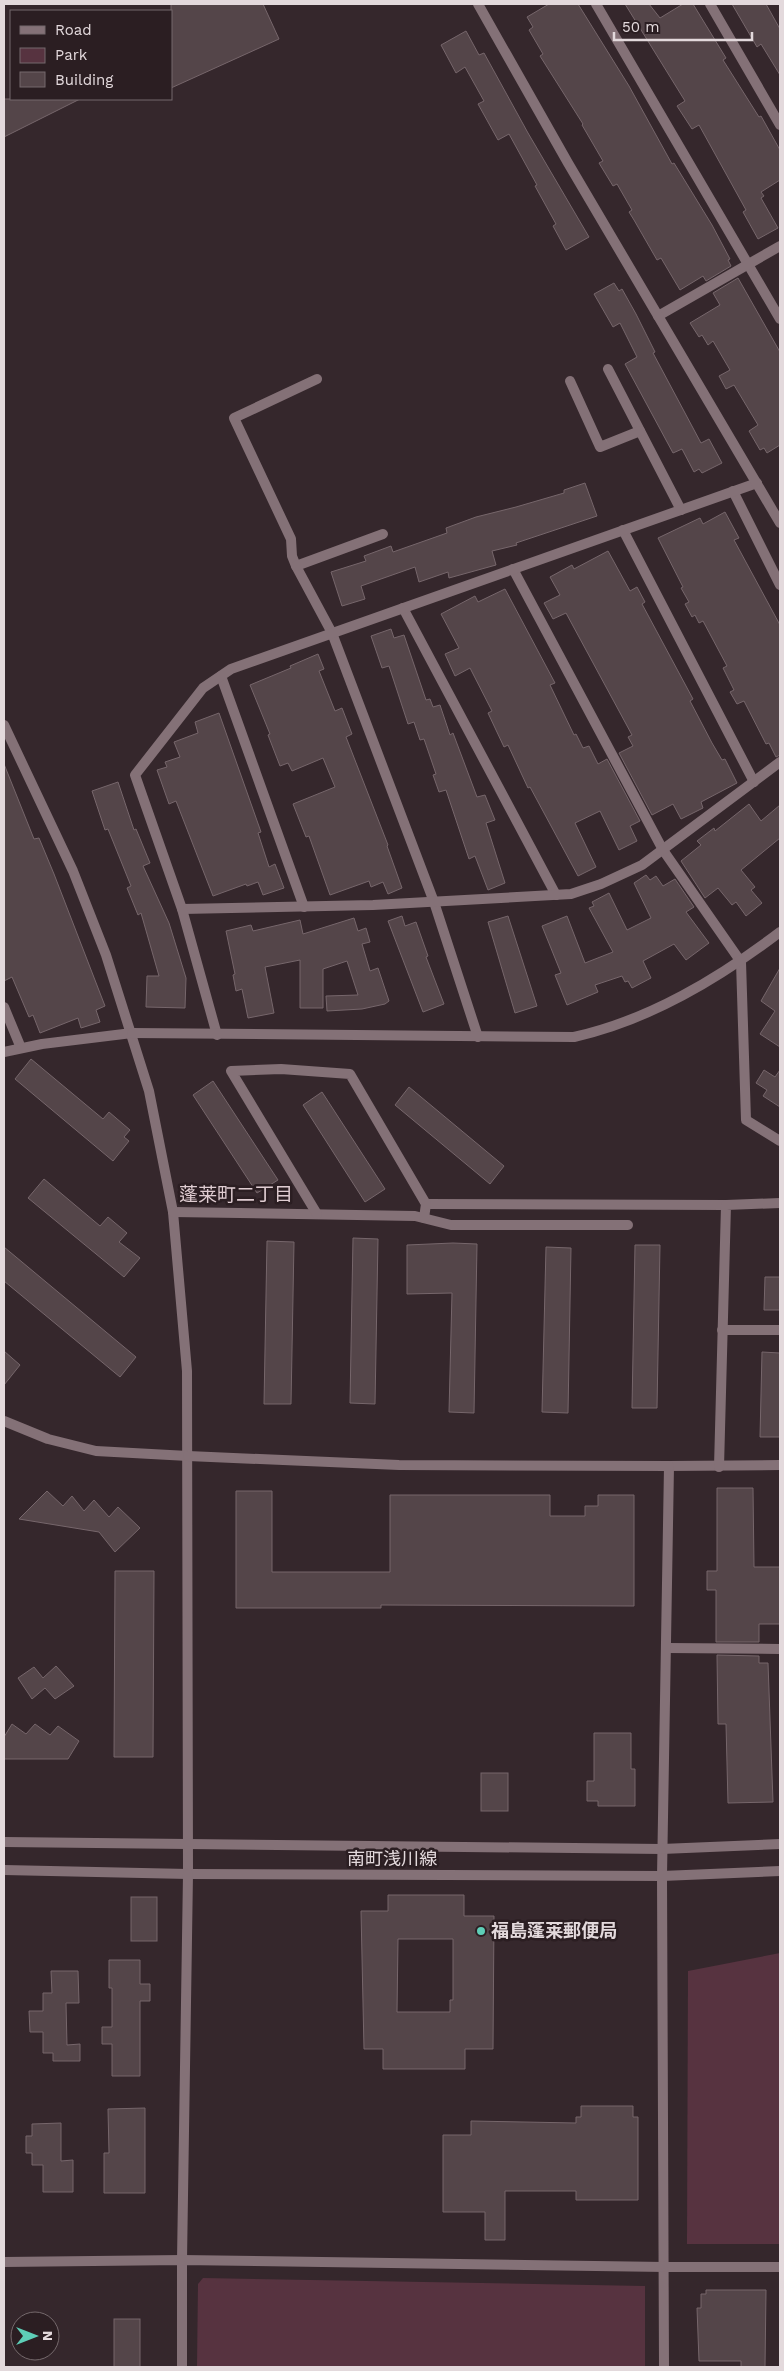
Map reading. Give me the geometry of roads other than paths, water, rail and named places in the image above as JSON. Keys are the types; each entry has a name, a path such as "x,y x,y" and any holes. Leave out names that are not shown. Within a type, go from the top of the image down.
{"street":[{"path":"478,4 780,523"},
{"path":"596,4 780,319"},
{"path":"710,4 780,125"},
{"path":"658,316 780,246"},
{"path":"608,369 681,510"},
{"path":"317,379 234,418 292,539 292,556 296,566 332,633 434,902 478,1037"},
{"path":"570,381 600,447 640,431"},
{"path":"217,1035 182,909 135,775 203,688 231,669 756,483"},
{"path":"733,491 780,585"},
{"path":"623,530 754,782"},
{"path":"296,566 383,534"},
{"path":"513,569 663,850 741,962 746,1120 780,1141"},
{"path":"403,608 556,894"},
{"path":"221,676 304,907"},
{"path":"4,725 73,871 106,955 149,1091 173,1212 187,1370 188,1456 188,1874 182,2367"},
{"path":"182,909 434,902 571,894 601,884 642,865 780,762"},
{"path":"4,1052 42,1044 132,1033 574,1037 603,1031 670,1003 741,962 780,932"},
{"path":"4,1008 21,1048"},
{"path":"317,1214 231,1071 281,1069 350,1074 426,1204 424,1218"},
{"path":"426,1204 726,1205 780,1203"},
{"path":"718,1467 726,1205"},
{"path":"173,1212 415,1216 451,1225 628,1225"},
{"path":"722,1330 780,1330"},
{"path":"4,1421 48,1439 96,1452 399,1465 718,1467 780,1465"},
{"path":"664,2367 662,1849 669,1466"},
{"path":"667,1648 780,1650"},
{"name":"南町浅川線","path":"4,1842 662,1849 780,1844"},
{"name":"南町浅川線","path":"4,1870 188,1874 662,1876 780,1871"},
{"path":"4,2262 182,2260 780,2267"}],"place":[{"name":"福島蓬莱郵便局","path":"481,1931"}],"district":[{"name":"蓬莱町二丁目","path":"236,1194"}]}
